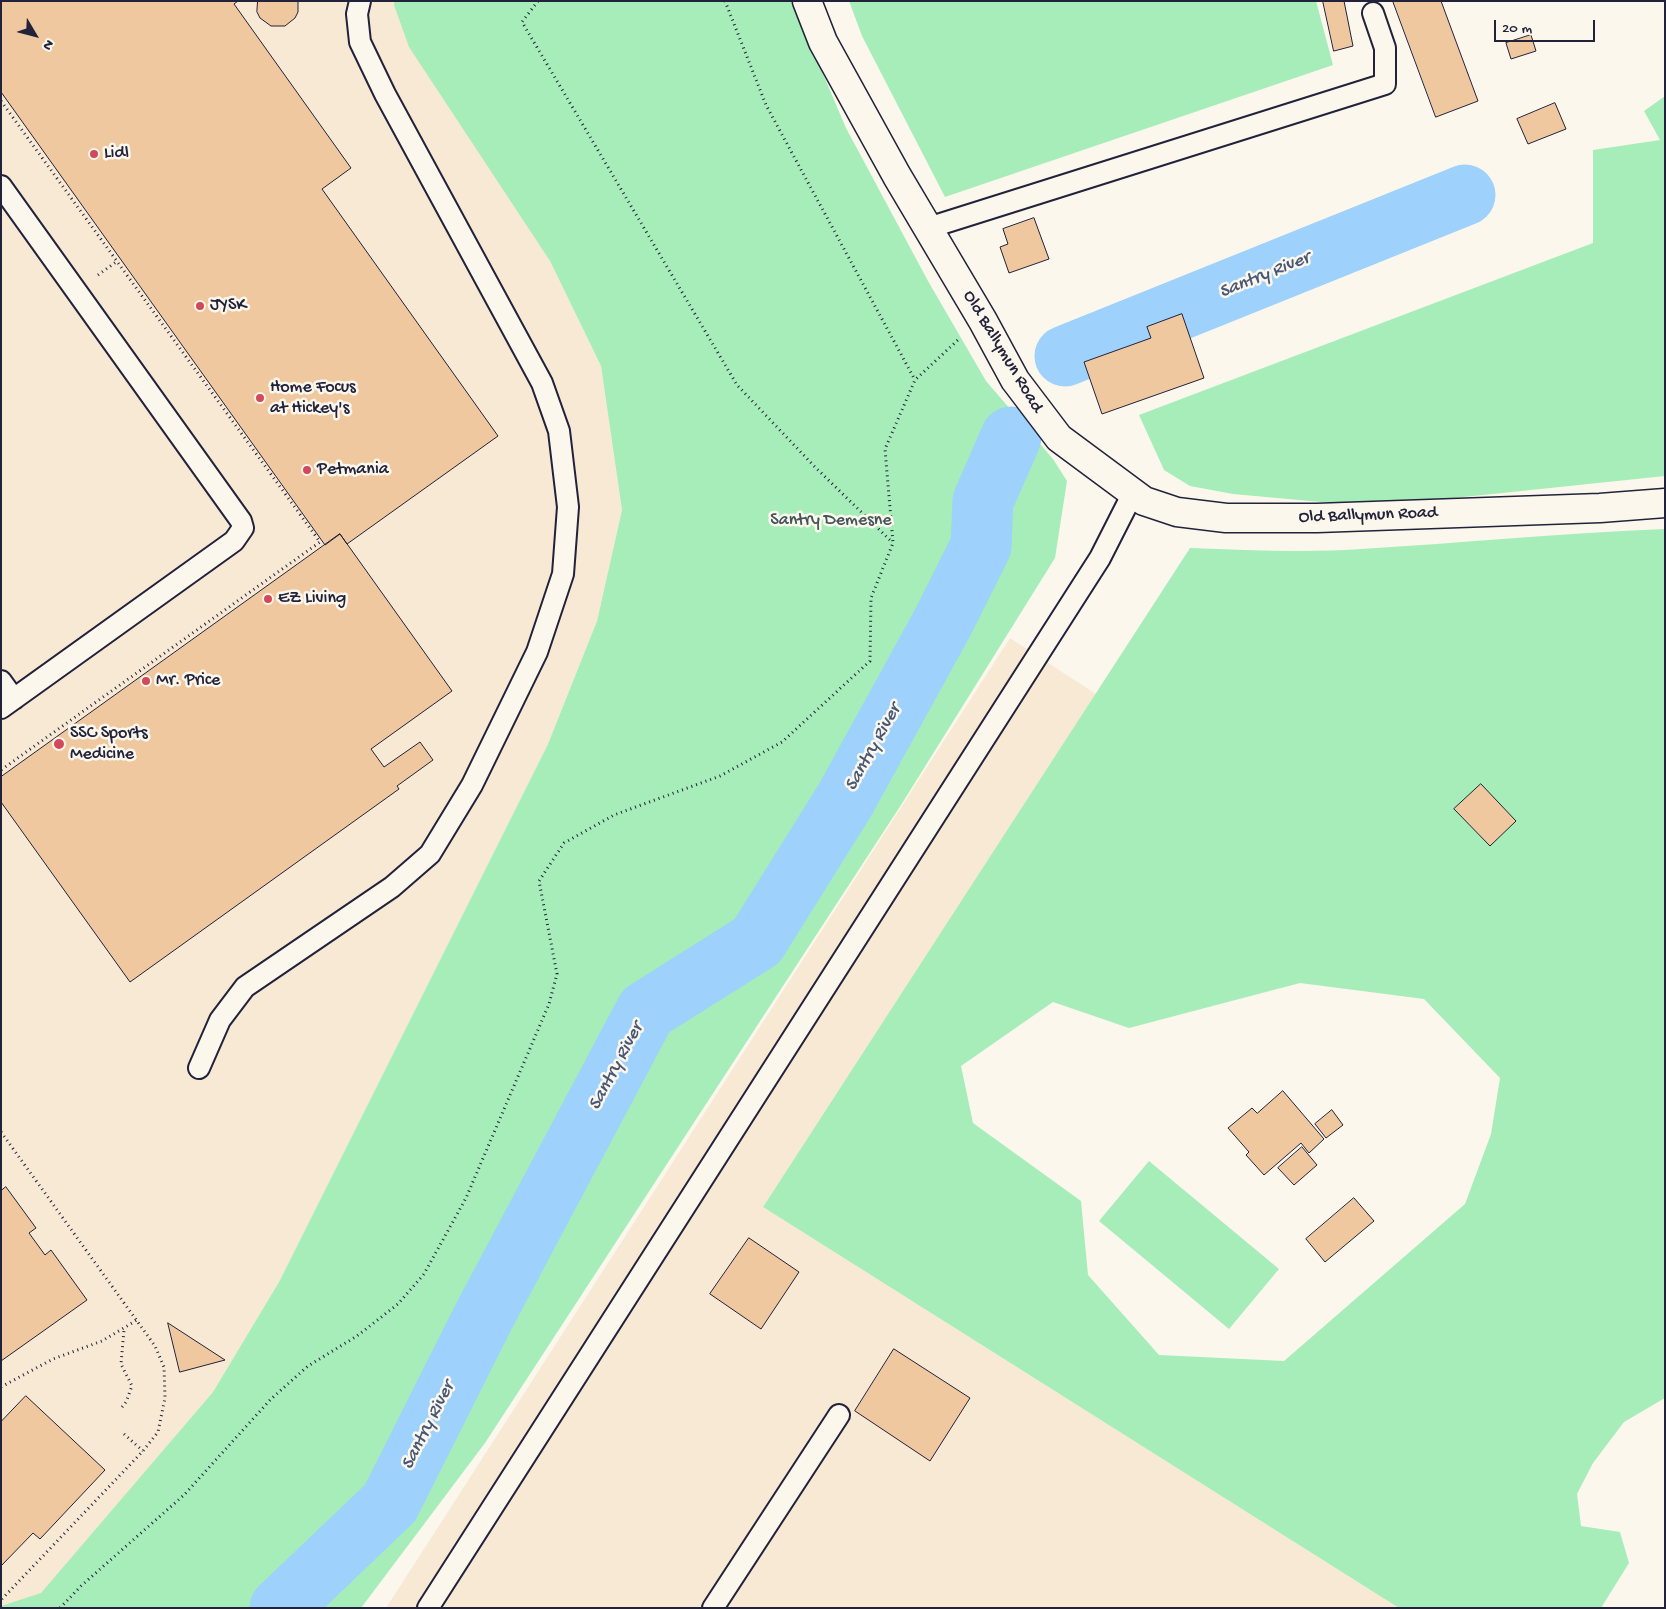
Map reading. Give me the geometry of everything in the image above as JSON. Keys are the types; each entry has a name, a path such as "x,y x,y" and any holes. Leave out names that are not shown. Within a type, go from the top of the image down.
{"street":[{"name":"Old Ballymun Road","path":"807,1 823,42 1015,380 1045,423 1078,454 1144,501 1177,512 1226,518 1336,518 1600,508 1665,503"}],"lane":[{"path":"199,1068 220,1020 246,987 392,887 430,854 472,785 537,652 563,574 568,507 559,431 542,383 390,103 360,42 357,14 360,1"},
{"path":"928,228 1385,84 1385,48 1373,13"},
{"path":"1,186 241,521 243,528 234,541 8,704 1,680"},
{"path":"428,1608 1100,558 1133,493"},
{"path":"713,1608 840,1414"}],"path":[{"path":"538,1 522,22 737,385 814,466 893,543"},
{"path":"725,1 766,105 915,380"},
{"path":"1,101 320,542 1,770"},
{"path":"60,1608 81,1586 184,1495 271,1399 308,1366 357,1336 398,1304 424,1274 466,1198 549,1004 557,974 539,881 564,843 606,819 720,776 782,742 870,661 872,598 893,543 885,449 915,380 966,333 983,321"},
{"path":"1,1132 155,1346 164,1367 165,1390 158,1432 143,1451 1,1600"},
{"path":"1,1386 53,1359 102,1341 124,1330 137,1320"},
{"path":"122,1407 132,1386 121,1364 124,1330"},
{"path":"124,1434 143,1451"}],"shaded area":[{"path":"1,1 394,1 394,5 550,261 601,366 622,510 597,621 548,744 279,1282 213,1392 41,1594 1,1606"},
{"path":"1010,638 1096,694 763,1207 1399,1608 386,1608"}],"green space":[{"name":"Santry Demesne","path":"394,1 792,1 846,128 928,281 986,381 1053,459 1067,481 1055,558 901,805 485,1443 361,1608 1,1608 1,1606 41,1593 213,1392 279,1282 548,744 597,621 622,510 601,366 550,261 409,47"},
{"path":"849,1 1316,1 1333,65 945,197 862,36"},
{"path":"1665,96 1665,476 1435,500 1343,504 1233,494 1190,486 1164,470 1139,415 1593,243 1593,150 1660,140 1644,111"},
{"path":"1665,529 1665,1398 1624,1422 1593,1463 1577,1494 1581,1526 1620,1532 1629,1563 1601,1608 1399,1608 763,1207 1190,548 1318,551","holes":["1300,983 1424,999 1500,1078 1491,1134 1465,1204 1284,1361 1159,1355 1088,1275 1081,1201 973,1123 961,1066 1053,1002 1129,1028"]},
{"path":"1149,1161 1279,1269 1229,1329 1099,1221"}],"building":[{"path":"1,1 238,1 234,4 351,168 322,189 498,436 347,544 340,534 325,545 1,92"},
{"path":"258,1 298,1 298,12 295,18 285,26 271,26 260,18 257,12"},
{"path":"1323,1 1344,1 1353,46 1334,51"},
{"path":"1393,1 1441,1 1478,101 1436,117"},
{"path":"1531,35 1536,51 1511,59 1506,43"},
{"path":"1555,103 1566,129 1528,144 1517,119"},
{"path":"1034,218 1049,259 1009,273 1000,247 1008,244 1003,229"},
{"path":"1182,314 1204,378 1102,414 1084,362 1151,338 1147,327"},
{"path":"340,534 452,691 371,749 384,767 420,742 433,760 397,786 399,789 130,982 1,802 1,777"},
{"path":"1481,784 1516,821 1490,846 1454,809"},
{"path":"1283,1091 1324,1139 1309,1153 1301,1143 1264,1175 1246,1155 1249,1152 1228,1128 1252,1108 1257,1113"},
{"path":"1332,1110 1343,1125 1326,1138 1315,1124"},
{"path":"1302,1147 1317,1165 1294,1185 1278,1168"},
{"path":"6,1187 36,1228 29,1233 45,1255 51,1250 87,1300 1,1361 1,1191"},
{"path":"1354,1198 1374,1221 1325,1262 1306,1239"},
{"path":"749,1238 799,1272 761,1329 710,1294"},
{"path":"168,1323 225,1360 180,1372"},
{"path":"894,1349 970,1398 930,1461 855,1411"},
{"path":"26,1396 105,1470 40,1539 33,1533 1,1566 1,1422"}],"waterway":[{"name":"Santry River","path":"1065,356 1465,195"},
{"name":"Santry River","path":"280,1608 390,1503 484,1316 646,1011 757,941 845,800 943,622 981,546 983,501 1011,437"}],"place":[{"name":"Lidl","path":"94,154"},
{"name":"JYSK","path":"200,306"},
{"name":"Home Focus at Hickey's","path":"260,398"},
{"name":"Petmania","path":"307,470"},
{"name":"EZ Living","path":"268,599"},
{"name":"Mr. Price","path":"146,681"},
{"name":"SSC Sports Medicine","path":"59,744"}]}
